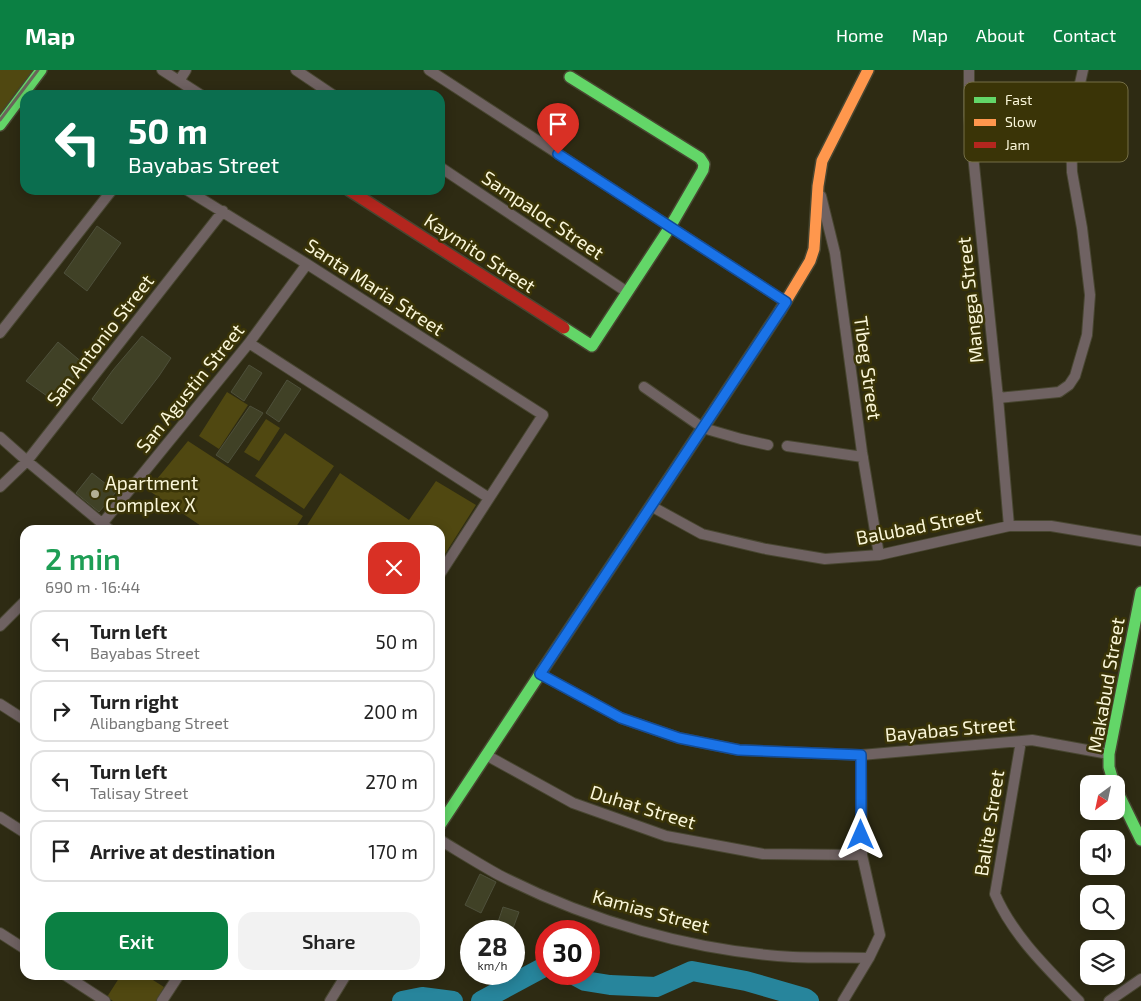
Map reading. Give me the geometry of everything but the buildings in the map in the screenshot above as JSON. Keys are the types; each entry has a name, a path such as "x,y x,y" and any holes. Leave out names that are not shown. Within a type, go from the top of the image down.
{"street":[{"path":"21,90 28,70"},
{"path":"0,108 41,70"},
{"path":"162,70 193,90"},
{"path":"179,81 186,70"},
{"path":"296,70 326,90"},
{"path":"429,70 786,302"},
{"path":"445,817 786,302 810,261 814,249 818,186 822,161 868,70"},
{"path":"570,77 700,158 704,164 703,170 670,227 627,292"},
{"path":"0,125 20,91"},
{"name":"Mangga Street","path":"974,162 1009,526"},
{"path":"998,398 1059,392 1069,386 1075,376 1087,335 1090,295 1072,162"},
{"name":"Sampaloc Street","path":"445,169 627,292"},
{"name":"Tibeg Street","path":"818,186 835,253 863,457 879,555"},
{"path":"0,333 108,195"},
{"name":"Santa Maria Street","path":"196,195 543,415 489,498"},
{"name":"Kaymito Street","path":"358,195 592,346 627,292"},
{"name":"San Antonio Street","path":"0,487 27,462 223,211"},
{"name":"San Agustin Street","path":"105,525 249,343 307,264"},
{"path":"249,343 489,498 445,566"},
{"path":"644,387 703,428 768,445"},
{"path":"0,436 100,525"},
{"path":"787,446 863,457"},
{"name":"Balubad Street","path":"651,506 702,534 766,549 825,559 879,555 1009,526 1051,526 1141,541"},
{"name":"Makabud Street","path":"1111,775 1108,754 1141,592"},
{"path":"0,626 20,606"},
{"name":"Bayabas Street","path":"540,674 621,718 679,738 739,750 861,755 1032,740 1108,754"},
{"path":"0,704 20,717"},
{"name":"Balite Street","path":"1021,741 995,894 1001,907 1037,959 1079,1001"},
{"name":"Duhat Street","path":"486,755 573,803 666,836 763,854 862,855"},
{"path":"843,1001 880,936 862,855 861,755"},
{"path":"1125,807 1141,840"},
{"path":"0,817 20,830"},
{"name":"Kamias Street","path":"445,843 499,875 569,906 642,931 716,947 783,956 869,958"},
{"path":"0,933 20,946"},
{"path":"1109,1001 1141,979"},
{"path":"73,980 105,1001"},
{"path":"162,1001 176,980"},
{"path":"330,1001 343,980"}],"shaded area":[{"path":"0,70 33,70 0,114"},
{"path":"227,392 248,405 219,449 199,436"},
{"path":"266,419 280,428 259,461 244,452"},
{"path":"285,433 334,466 304,509 255,476"},
{"path":"188,441 303,516 297,525 200,525 148,490"},
{"path":"340,473 409,520 436,481 476,505 445,554 445,525 307,525"},
{"path":"118,980 153,980 164,987 156,1001 113,1001 107,997"}],"waterway":[{"path":"600,983 656,987 692,971 746,981 805,998 809,1001"},
{"path":"481,1001 535,972"},
{"path":"402,1001 422,997 453,1001"}],"railway":[{"path":"23,90 38,70"},
{"path":"0,120 20,94"}],"traffic: fast":[{"path":"26,90 41,70"},
{"path":"564,328 592,346 670,227 703,170 704,164 700,158 570,77"},
{"path":"0,125 20,98"},
{"path":"445,817 780,311"},
{"path":"1111,775 1109,754 1141,592"},
{"path":"1125,807 1141,840"}],"traffic: slow":[{"path":"780,311 810,261 814,249 818,186 822,161 868,70"}],"traffic: jam":[{"path":"357,195 564,328"}],"place":[{"name":"Apartment Complex X","path":"95,494"}],"route":[{"path":"558,154 786,302 540,674 621,718 679,738 739,750 861,755 861,835"}]}
